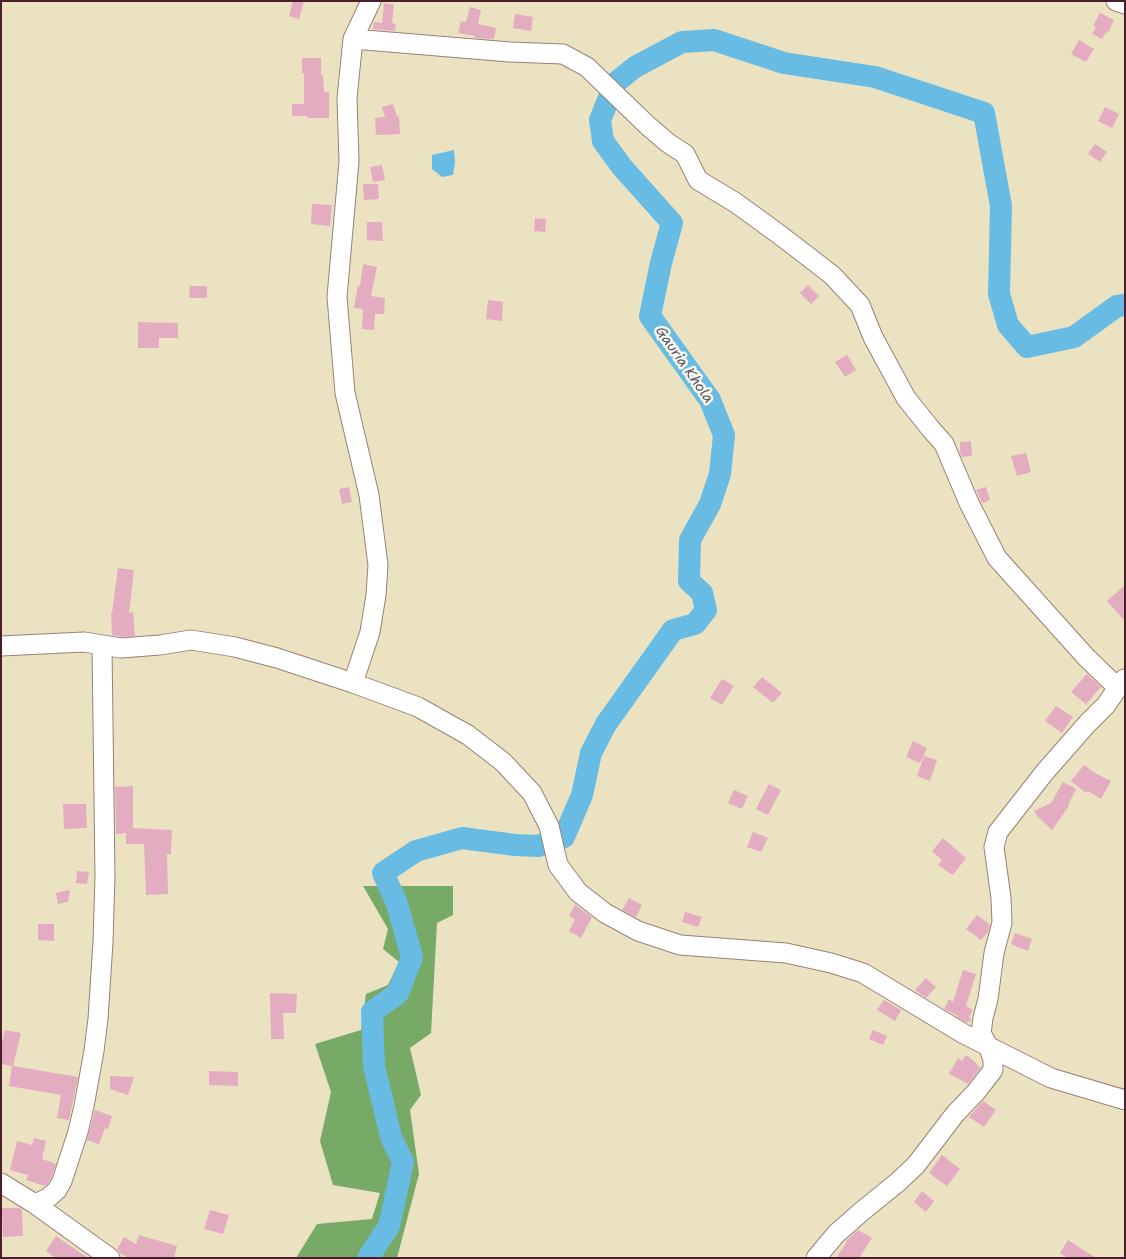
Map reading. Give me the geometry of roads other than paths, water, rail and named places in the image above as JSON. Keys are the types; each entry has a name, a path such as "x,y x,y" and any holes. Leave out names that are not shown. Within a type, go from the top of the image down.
{"street":[{"path":"353,683 370,632 376,595 378,565 369,495 345,393 337,297 348,161 347,98 353,39 371,1"},
{"path":"1116,1 1125,4"},
{"path":"353,39 510,52 563,54 587,67 647,125 668,143 685,154 698,180 736,203 832,274 860,305 873,337 906,398 944,444 969,503 996,558 1086,656 1121,683 1106,704 1086,724 1044,773 998,832 994,846 1002,923 994,953 981,1033 993,1060 993,1070 976,1092 955,1114 916,1165 836,1234 816,1258"},
{"path":"1,646 84,642 121,648 160,646 191,640 235,647 277,658 353,683 418,708 468,735 503,762 532,793 548,826 558,865 578,892 605,913 638,932 680,945 786,953 831,963 863,973 989,1048 1051,1078 1125,1100"},
{"path":"35,1204 48,1198 57,1190 62,1181 78,1132 86,1098 98,1019 105,877 102,646"},
{"path":"1,1183 35,1204 110,1258"}],"water":[{"path":"454,150 455,163 453,175 442,177 432,169 432,155"}],"waterway":[{"name":"Gauria Khola","path":"368,1258 389,1226 403,1162 391,1137 374,1066 372,1012 398,993 412,957 396,901 383,873 416,851 462,838 538,846 564,837 582,795 591,753 606,724 673,630 695,624 706,610 702,593 689,581 690,540 710,504 720,474 724,435 710,400 650,316 672,223 622,167 603,141 600,120 615,83 635,67 682,42 714,40 784,63 875,77 984,113 1001,206 999,294 1008,325 1027,347 1074,337 1117,306 1125,305"}]}
